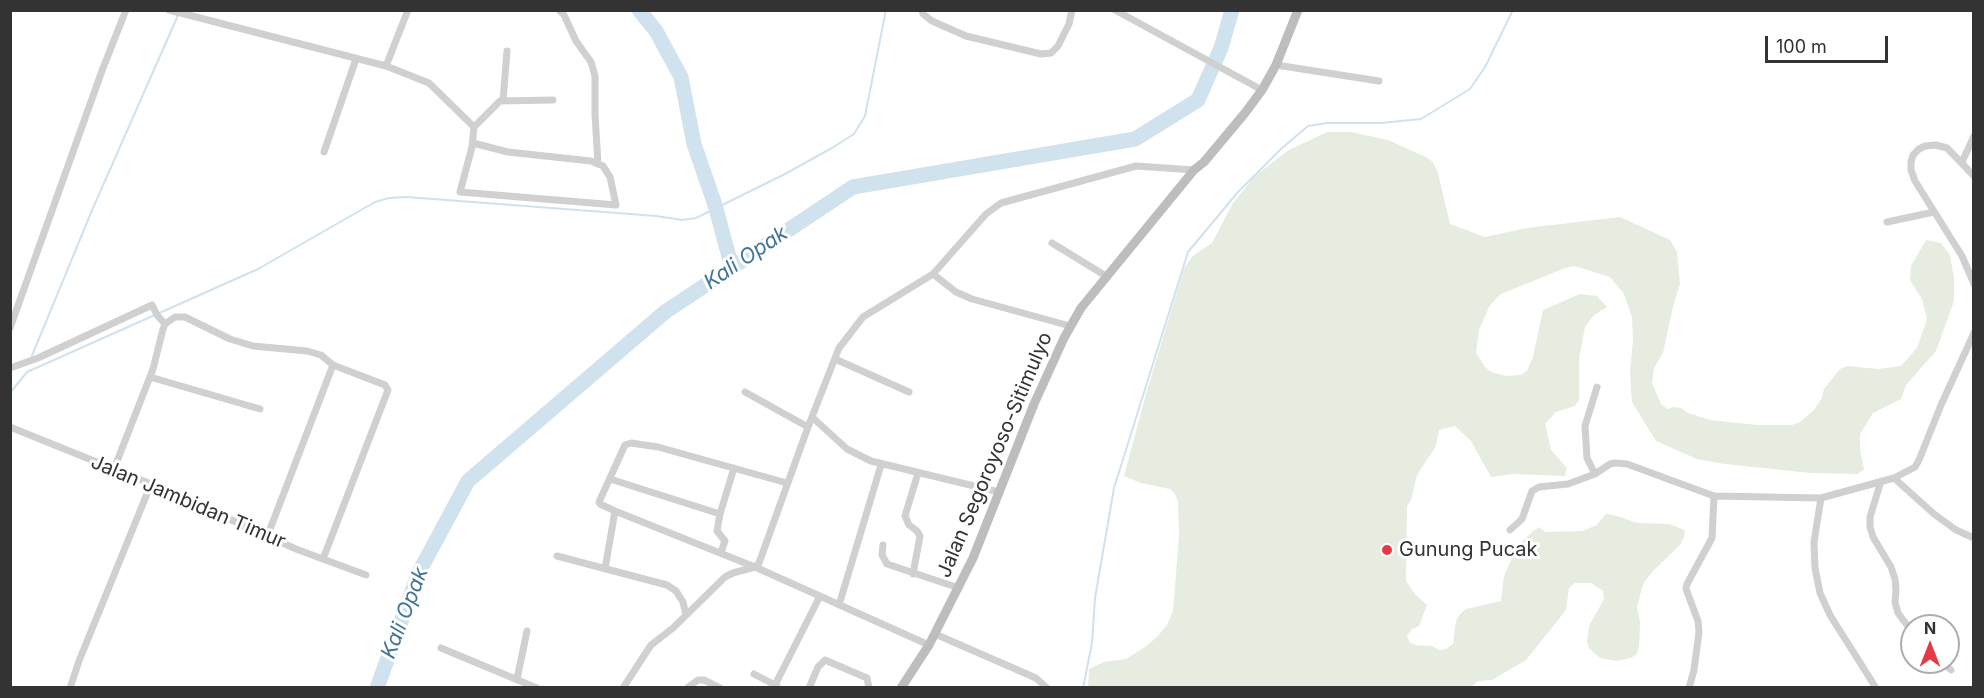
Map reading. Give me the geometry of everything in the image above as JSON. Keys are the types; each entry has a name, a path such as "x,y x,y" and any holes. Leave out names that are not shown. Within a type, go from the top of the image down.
{"main road":[{"name":"Jalan Segoroyoso-Sitimulyo","path":"901,687 929,645 973,558 1034,404 1070,326 1085,302 1106,276 1194,170 1225,139 1262,90 1276,65 1298,10"}],"street":[{"path":"10,328 102,68 126,10"},
{"path":"386,66 408,10"},
{"path":"559,10 591,62 595,76 598,164"},
{"path":"922,10 923,14 932,21 966,36 1041,54 1051,52 1058,46 1069,24 1072,10"},
{"path":"1115,10 1262,90"},
{"path":"176,12 386,66 429,83 474,127"},
{"path":"503,101 507,51"},
{"path":"324,152 356,59"},
{"path":"1276,65 1379,81"},
{"path":"473,143 508,152 591,161 603,166 610,177 616,205 460,192 473,143 474,127 495,105 503,101 553,100"},
{"path":"1962,162 1974,136"},
{"path":"1974,176 1947,148 1936,145 1925,146 1913,155 1911,170 1915,181 1962,256 1974,284"},
{"path":"623,687 651,645 725,577 755,567 762,560 787,483 839,348 863,317 933,274 986,214 1001,203 1136,166 1194,170"},
{"path":"1887,222 1934,212"},
{"path":"1052,243 1106,276"},
{"path":"933,274 956,292 972,299 1070,326"},
{"path":"10,368 38,358 152,305 165,324"},
{"path":"114,469 150,376 165,324 175,317 185,317 241,343 266,348 315,352 333,365 385,385 388,390 323,559"},
{"path":"1510,530 1522,519 1532,491 1539,487 1568,484 1595,474 1610,464 1620,463 1714,496 1821,498 1894,478 1909,471 1919,460 1974,333"},
{"path":"835,359 909,392"},
{"path":"267,537 333,365"},
{"path":"150,376 260,409"},
{"path":"1595,474 1587,458 1585,426 1597,387"},
{"path":"745,392 808,427"},
{"path":"812,417 847,449 881,465 999,492"},
{"name":"Jalan Jambidan Timur","path":"10,427 151,484 267,537 366,575"},
{"path":"787,483 658,447 631,442 625,445 599,502 615,511 721,552 929,645"},
{"path":"839,605 881,465"},
{"path":"721,552 725,541 717,531 734,468"},
{"path":"913,574 920,536 909,525 905,516 918,473"},
{"path":"1894,478 1934,514 1956,530 1974,538"},
{"path":"610,479 720,514"},
{"path":"1881,481 1870,517 1870,527 1873,537 1891,567 1895,579 1895,602 1900,616"},
{"path":"70,687 151,484"},
{"path":"1689,687 1694,670 1699,632 1698,621 1686,589 1712,538 1714,496"},
{"path":"1821,498 1814,542 1815,568 1820,593 1830,615 1876,687"},
{"path":"605,568 615,511"},
{"path":"882,545 882,555 887,564 958,588"},
{"path":"557,556 667,585 676,591 683,602 686,615"},
{"path":"754,674 777,686 820,596"},
{"path":"517,679 527,631"},
{"path":"935,634 1036,678 1047,687"},
{"path":"441,648 537,687"},
{"path":"809,687 818,667 825,660 867,678 869,687"},
{"path":"687,687 698,680 704,680 720,687"},
{"path":"760,687 765,680"}],"shaded area":[{"path":"1327,132 1351,132 1388,140 1426,157 1433,162 1438,173 1450,224 1485,237 1527,228 1620,217 1670,240 1677,252 1680,284 1663,353 1654,368 1652,383 1661,404 1667,409 1681,408 1688,413 1710,420 1757,425 1792,425 1800,422 1814,410 1822,398 1824,389 1840,369 1847,366 1878,369 1901,366 1917,348 1927,319 1922,299 1910,280 1911,266 1926,240 1941,243 1950,255 1954,278 1954,301 1936,351 1906,385 1901,399 1873,413 1860,434 1860,450 1864,469 1858,474 1810,473 1725,464 1697,459 1656,441 1632,402 1630,372 1633,341 1632,317 1624,294 1610,277 1575,266 1565,268 1501,294 1490,305 1479,330 1476,353 1491,372 1506,376 1521,375 1527,371 1533,357 1543,310 1580,294 1597,296 1607,307 1594,315 1585,327 1579,359 1579,400 1575,406 1556,412 1545,424 1551,450 1567,468 1565,476 1513,474 1491,477 1471,441 1455,426 1439,430 1436,446 1417,475 1411,500 1407,506 1406,581 1427,605 1419,626 1412,629 1407,636 1410,643 1416,645 1432,646 1439,650 1446,649 1453,644 1456,621 1460,614 1466,609 1501,601 1504,576 1517,547 1533,531 1539,527 1545,532 1582,531 1597,525 1606,514 1637,523 1669,524 1685,530 1681,544 1643,584 1637,607 1640,623 1639,646 1637,654 1631,658 1616,661 1600,658 1589,648 1587,641 1589,626 1604,599 1603,591 1591,583 1575,583 1569,588 1566,610 1526,660 1492,680 1478,681 1471,687 1088,687 1089,669 1104,662 1126,659 1145,647 1167,625 1173,611 1179,537 1178,502 1170,489 1141,483 1124,476 1184,268 1193,256 1212,243 1233,203 1254,177 1287,151"}],"waterway":[{"path":"639,10 656,31 681,77 694,144 715,205 732,268"},
{"path":"10,393 27,372 258,269 375,202 389,198 407,197 656,216 682,220 696,218 785,174 854,134 865,116 886,10"},
{"name":"Kali Opak","path":"377,688 419,572 468,481 665,312 853,187 1135,139 1198,100 1221,48 1232,10"},
{"path":"1083,688 1092,643 1095,598 1114,488 1188,252 1238,192 1308,126 1327,123 1381,123 1421,119 1470,89 1485,67 1513,10"},
{"path":"31,358 93,208 179,13"}],"place":[{"name":"Gunung Pucak","path":"1387,550"}]}
